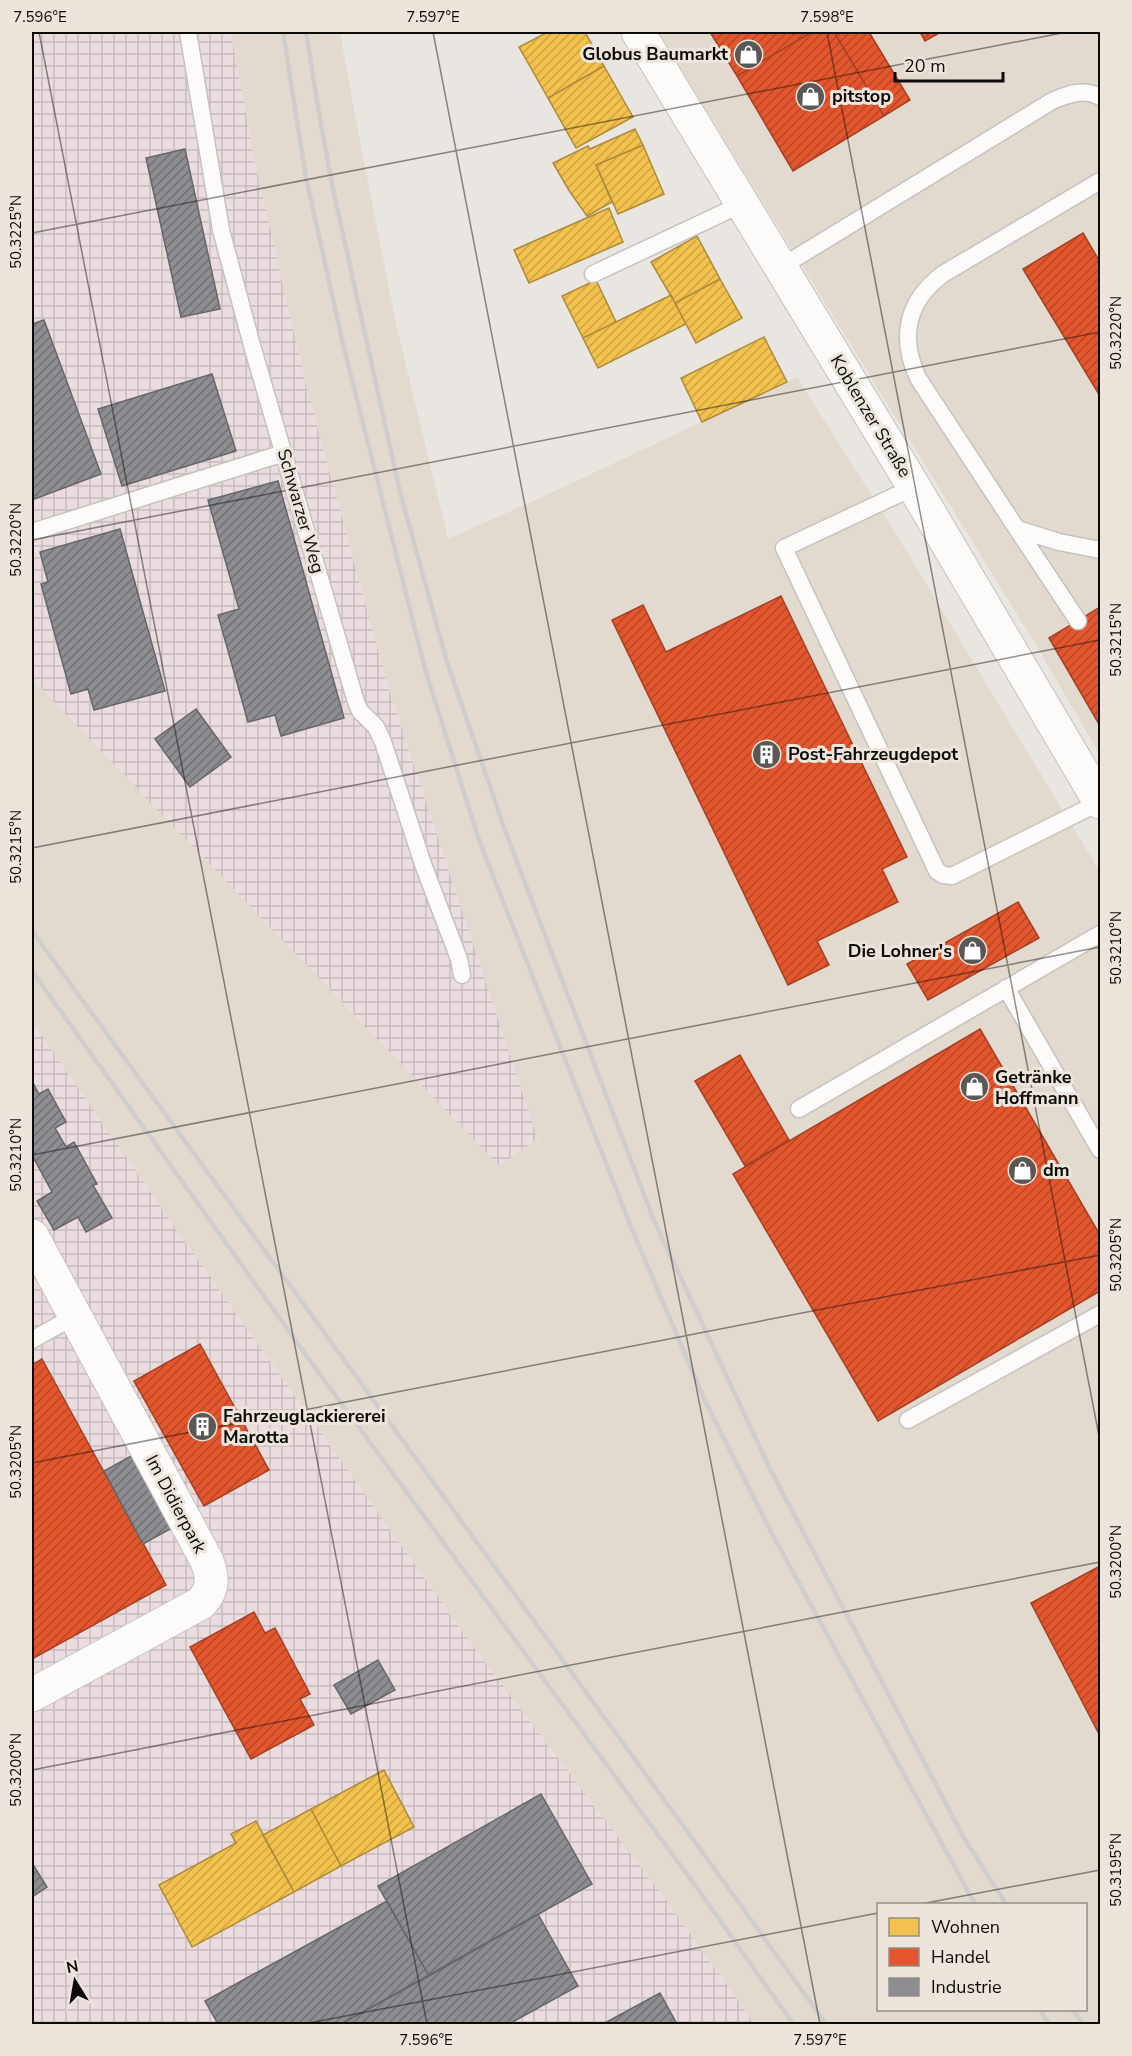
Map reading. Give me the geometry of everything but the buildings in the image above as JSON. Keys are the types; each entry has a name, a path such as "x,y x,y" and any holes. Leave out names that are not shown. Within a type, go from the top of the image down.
{"street":[{"name":"Koblenzer Straße","path":"638,32 914,487 1100,802"},
{"name":"Im Didierpark","path":"32,1236 207,1561 213,1584 209,1595 201,1603 32,1695"}],"lane":[{"name":"Schwarzer Weg","path":"188,32 221,230 253,349 356,702 360,711 376,727 383,742 424,867 459,959 462,975"},
{"path":"781,267 1052,101 1067,94 1081,92 1094,93 1101,97"},
{"path":"1078,621 918,378 910,361 908,339 910,318 917,300 928,285 1101,181"},
{"path":"593,274 742,204"},
{"path":"32,532 284,453"},
{"path":"914,487 784,548 937,871 952,876 1100,802"},
{"path":"1017,529 1059,542 1101,550"},
{"path":"800,1109 1101,934"},
{"path":"1006,988 1101,1150"},
{"path":"908,1420 1101,1314"},
{"path":"32,1340 75,1316"}],"shaded area":[{"path":"32,32 231,32 254,159 306,385 388,687 538,1139 499,1166 32,679"},
{"path":"231,32 340,32 396,324 448,539 797,377 899,539 1100,872 1100,2024 755,2024 667,1902 470,1642 188,1246 32,1022 32,679 499,1165 538,1139 388,687 306,385 254,159"},
{"path":"658,32 1100,32 1100,755 1035,643"},
{"path":"32,1022 188,1246 470,1642 667,1902 755,2024 32,2024"}],"railway":[{"path":"283,32 306,178 342,340 425,669 479,840 631,1227 705,1401 771,1532 974,1903"},
{"path":"306,32 333,189 400,492 447,662 506,833 653,1218 769,1467 964,1838 1005,1903"},
{"path":"32,931 826,2024"},
{"path":"32,971 308,1358 697,1888 793,2024"},
{"path":"1041,2011 1049,2024"},
{"path":"1074,2011 1083,2024"}],"place":[{"name":"Globus Baumarkt","path":"749,54"},
{"name":"pitstop","path":"811,96"},
{"name":"Post-Fahrzeugdepot","path":"767,754"},
{"name":"Die Lohner's","path":"973,951"},
{"name":"Getränke Hoffmann","path":"974,1087"},
{"name":"dm","path":"1022,1170"},
{"name":"Fahrzeuglackiererei Marotta","path":"202,1426"}]}
